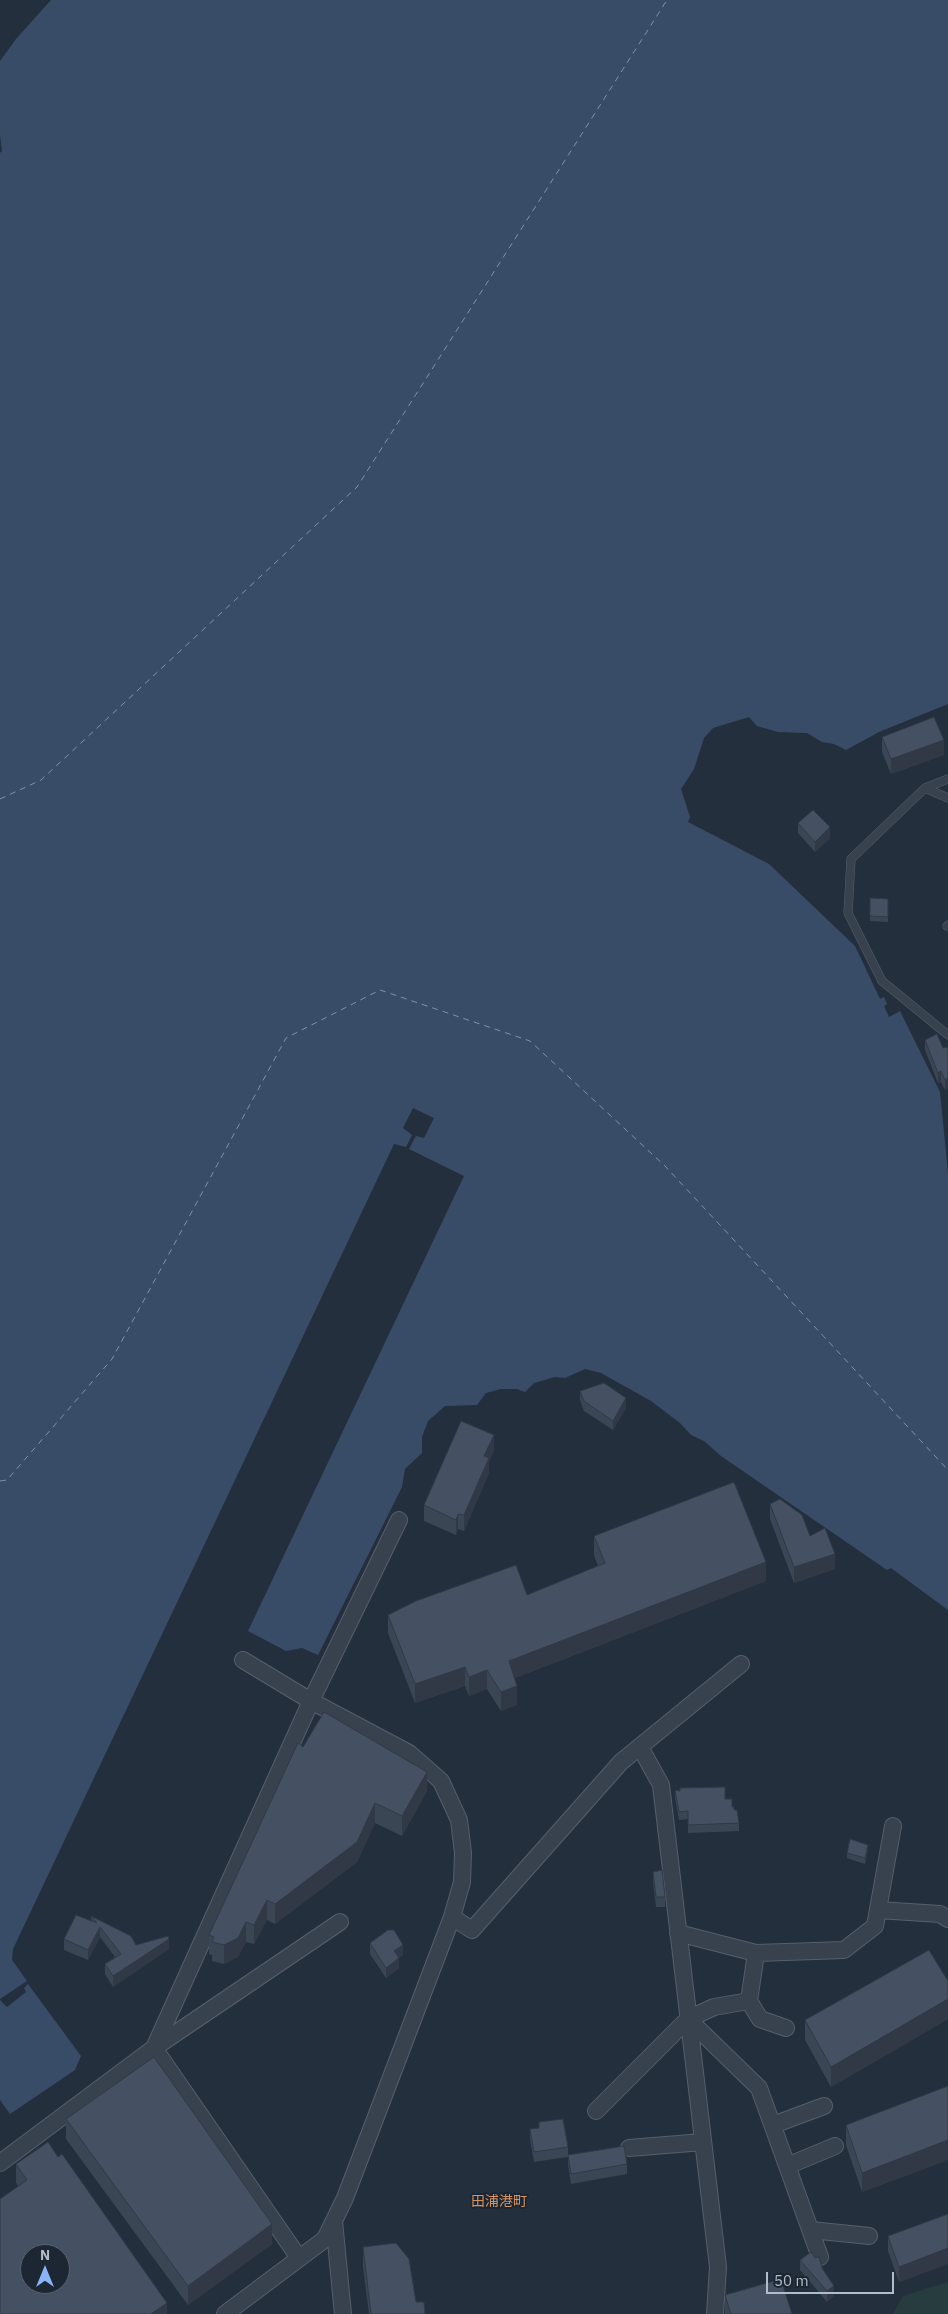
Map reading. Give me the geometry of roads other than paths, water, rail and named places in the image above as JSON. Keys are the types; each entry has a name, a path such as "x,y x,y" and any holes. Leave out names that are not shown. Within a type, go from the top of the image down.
{"street":[{"path":"154,2048 311,1701 399,1520"},
{"path":"224,2314 325,2239 345,2198 452,1917 462,1882 463,1853 459,1820 441,1781 409,1753 311,1701 243,1660"},
{"path":"452,1917 472,1930 621,1762 741,1664"},
{"path":"640,1747 661,1785 718,2268 715,2314"},
{"path":"678,1933 756,1953 844,1950 875,1926 893,1826"},
{"path":"878,1910 940,1914 948,1919"},
{"path":"0,2163 154,2048 340,1922"},
{"path":"756,1953 749,2001 760,2020 786,2028"},
{"path":"596,2111 688,2020 714,2007 749,2001"},
{"path":"688,2020 759,2088 820,2257"},
{"path":"154,2048 300,2258"},
{"path":"773,2125 824,2106"},
{"path":"629,2148 703,2142"},
{"path":"787,2166 835,2146"},
{"path":"334,2221 343,2314"},
{"path":"810,2230 869,2236"}],"lane":[{"path":"948,779 925,788 851,859 848,913 882,980 948,1034"},
{"path":"925,788 948,798"}],"water":[{"path":"51,0 948,0 948,704 879,732 846,750 834,744 822,742 807,733 778,732 757,726 749,717 713,728 704,738 694,769 681,789 690,817 688,822 769,864 855,946 880,999 884,997 887,1004 884,1006 889,1017 900,1011 940,1092 948,1173 948,1610 891,1568 887,1570 721,1456 704,1441 691,1435 680,1423 651,1401 601,1373 585,1369 565,1378 555,1377 534,1383 525,1392 517,1389 501,1389 486,1393 477,1405 445,1406 428,1421 422,1437 422,1453 405,1469 402,1487 318,1655 302,1648 286,1651 248,1631 464,1176 409,1149 416,1136 424,1138 434,1118 413,1108 403,1128 412,1135 406,1147 394,1144 13,1949 12,1960 27,1981 0,1999 0,153 2,151 0,135 0,61 16,39"},
{"path":"28,1984 81,2056 75,2070 10,2114 0,2100 0,2000 7,2007 26,1992 24,1988"}],"district":[{"name":"田浦港町","path":"499,2202"}]}
